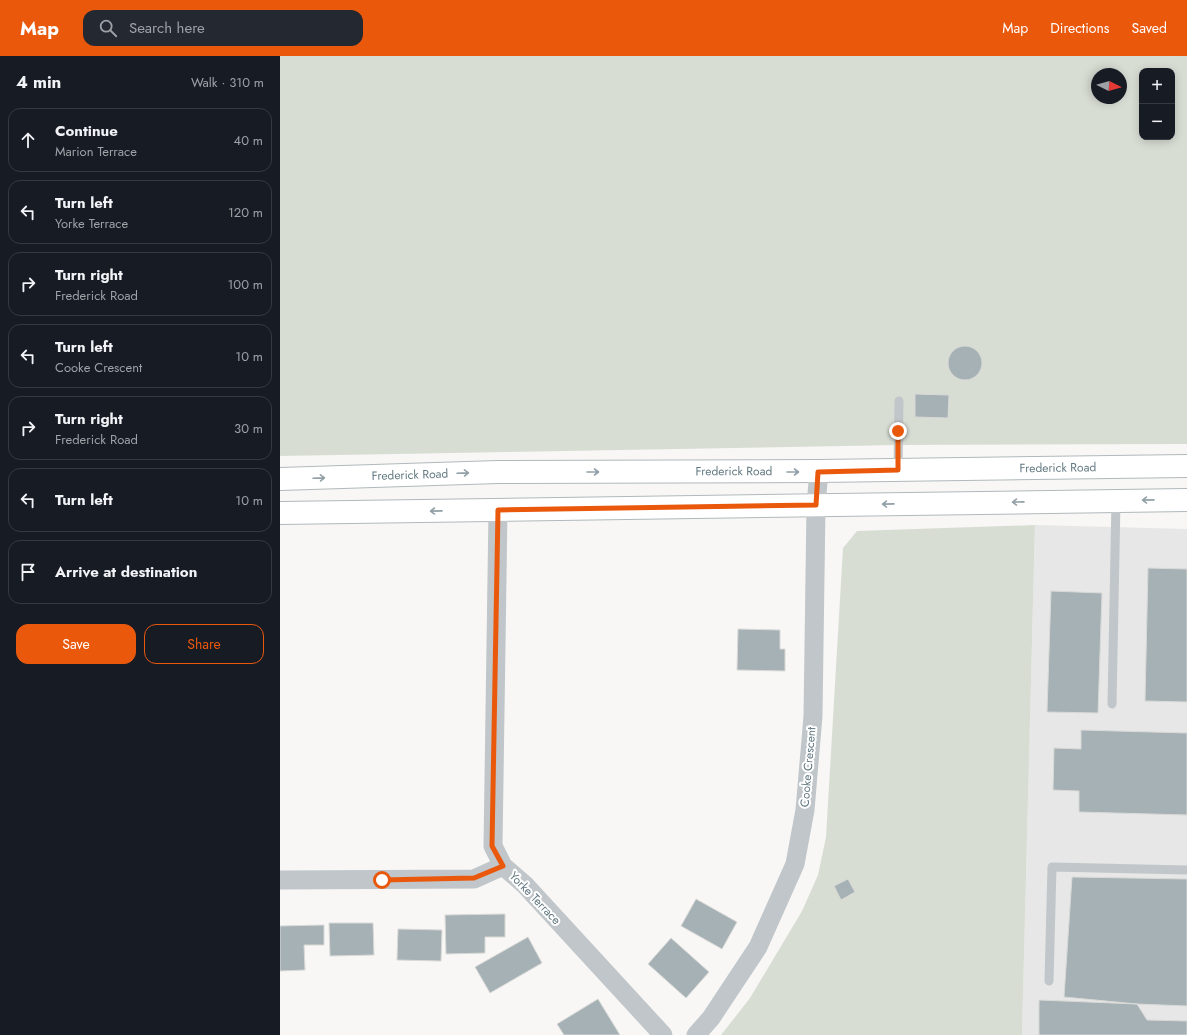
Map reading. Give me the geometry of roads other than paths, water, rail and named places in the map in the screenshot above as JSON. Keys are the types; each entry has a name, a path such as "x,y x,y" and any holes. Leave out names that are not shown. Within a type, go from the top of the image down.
{"main road":[{"name":"Frederick Road","path":"280,480 498,472 818,472 1187,466"},
{"path":"280,513 1187,500"}],"street":[{"name":"Cooke Crescent","path":"696,1035 711,1018 758,947 795,864 805,810 812,716 818,472"},
{"name":"Yorke Terrace","path":"498,510 492,846 503,866 530,891 663,1035"},
{"path":"280,880 474,878 503,866"}],"lane":[{"path":"898,470 899,401"},
{"path":"1112,704 1116,501"},
{"path":"1049,981 1052,867 1187,870"}]}
